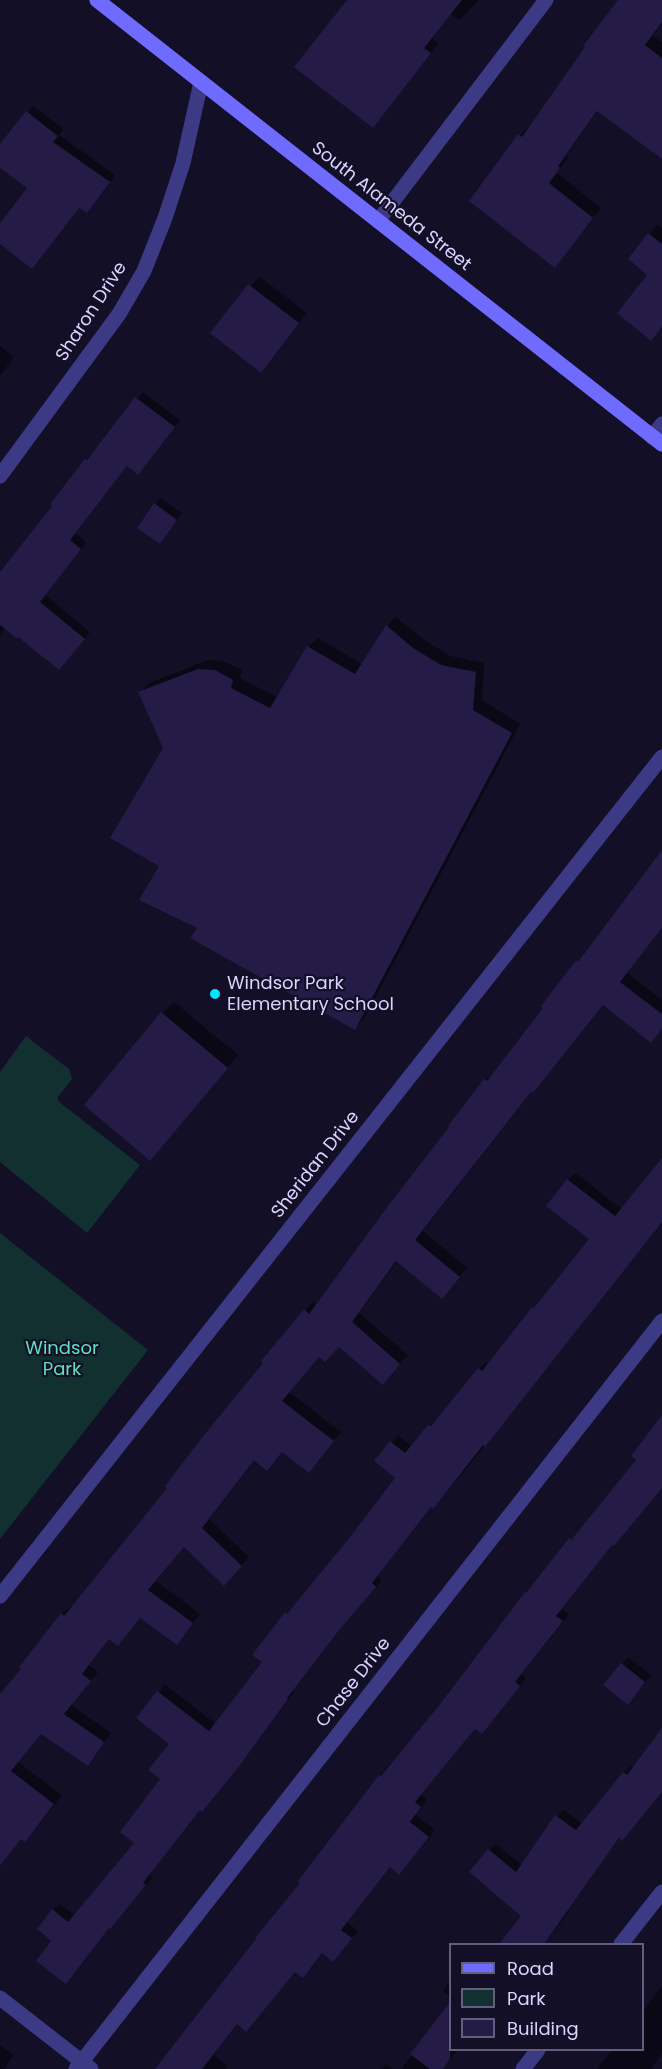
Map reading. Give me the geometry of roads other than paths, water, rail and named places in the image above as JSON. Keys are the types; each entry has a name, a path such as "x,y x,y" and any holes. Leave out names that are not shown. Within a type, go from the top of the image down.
{"main road":[{"name":"South Alameda Street","path":"97,0 378,221 659,435"}],"street":[{"path":"378,221 546,0"},
{"name":"Sharon Drive","path":"0,476 119,314 144,271 183,163 201,82"},
{"name":"Sheridan Drive","path":"0,1596 662,757"},
{"name":"Chase Drive","path":"83,2067 662,1321"},
{"path":"622,1943 662,1892"},
{"path":"0,1998 83,2067"},
{"path":"523,2069 536,2051"}],"place":[{"name":"Windsor Park Elementary School","path":"215,994"}],"park label":[{"name":"Windsor Park","path":"62,1359"}]}
